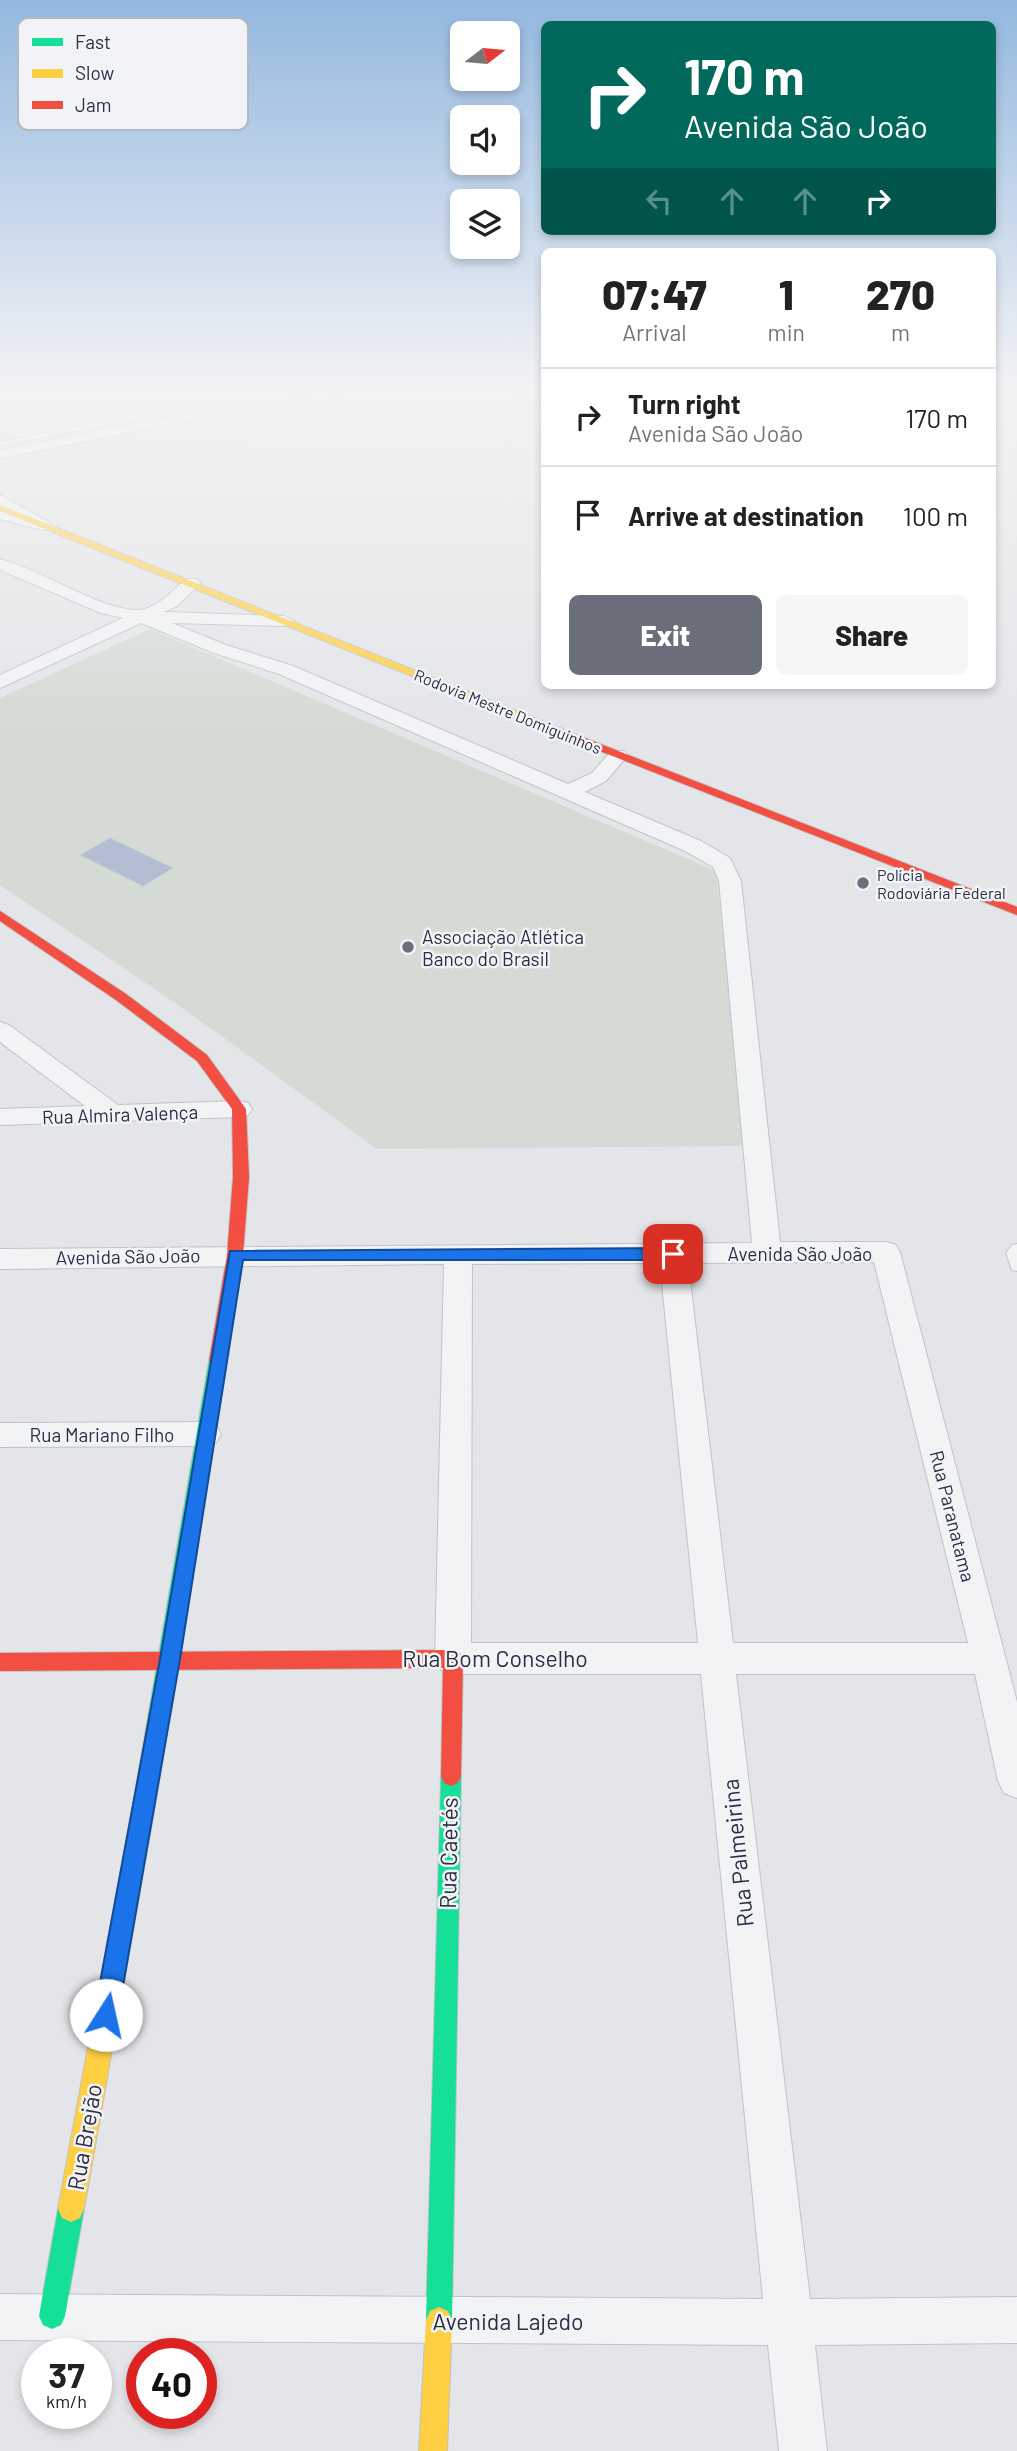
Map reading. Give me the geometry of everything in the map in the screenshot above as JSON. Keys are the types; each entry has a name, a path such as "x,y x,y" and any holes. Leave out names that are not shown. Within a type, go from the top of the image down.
{"street":[{"path":"8,504 43,525"},
{"name":"Rodovia Mestre Domiguinhos","path":"0,508 1017,911"},
{"path":"0,514 43,525"},
{"path":"0,564 107,609 142,617 220,649 286,670 693,846 726,867 768,1253"},
{"path":"0,682 171,602 191,583"},
{"path":"142,617 285,621"},
{"path":"569,792 599,777 618,755"},
{"path":"0,915 121,997 202,1058 239,1109"},
{"path":"0,1030 115,1115"},
{"name":"Rua Almira Valença","path":"0,1117 239,1109"},
{"name":"Rua Brejão","path":"52,2316 170,1659 235,1255 241,1177 239,1109"},
{"name":"Avenida São João","path":"0,1259 235,1255 886,1252"},
{"name":"Rua Paranatama","path":"886,1252 989,1658 1017,1780"},
{"name":"Rua Palmeirina","path":"673,1254 803,2451"},
{"name":"Rua Caetés","path":"433,2451 439,2320 453,1659 458,1256"},
{"name":"Rua Mariano Filho","path":"0,1435 205,1434"},
{"name":"Rua Bom Conselho","path":"0,1662 170,1659 989,1658"},
{"name":"Avenida Lajedo","path":"0,2316 788,2322 1017,2320"}],"lane":[{"path":"1017,1249 1013,1253 1017,1266"}],"shaded area":[{"name":"Associação Atlética Banco do Brasil","path":"150,629 716,871 747,1146 377,1149 184,1009 0,885 0,698"}],"water":[{"path":"110,838 173,868 143,886 80,855"}],"traffic: fast":[{"path":"144,1805 218,1361"},
{"path":"439,2320 451,1776"},
{"path":"52,2316 71,2209"}],"traffic: slow":[{"path":"0,508 558,731"},
{"path":"71,2209 144,1805"},
{"path":"433,2451 439,2320"}],"traffic: jam":[{"path":"558,731 1017,911"},
{"path":"0,915 121,997 202,1058 239,1109 241,1177 235,1255 218,1361"},
{"path":"0,1662 453,1659 451,1776"}],"place":[{"name":"Polícia Rodoviária Federal","path":"863,883"},
{"name":"Associação Atlética Banco do Brasil","path":"408,947"}],"route":[{"path":"106,2015 170,1659 235,1255 673,1254"}]}
